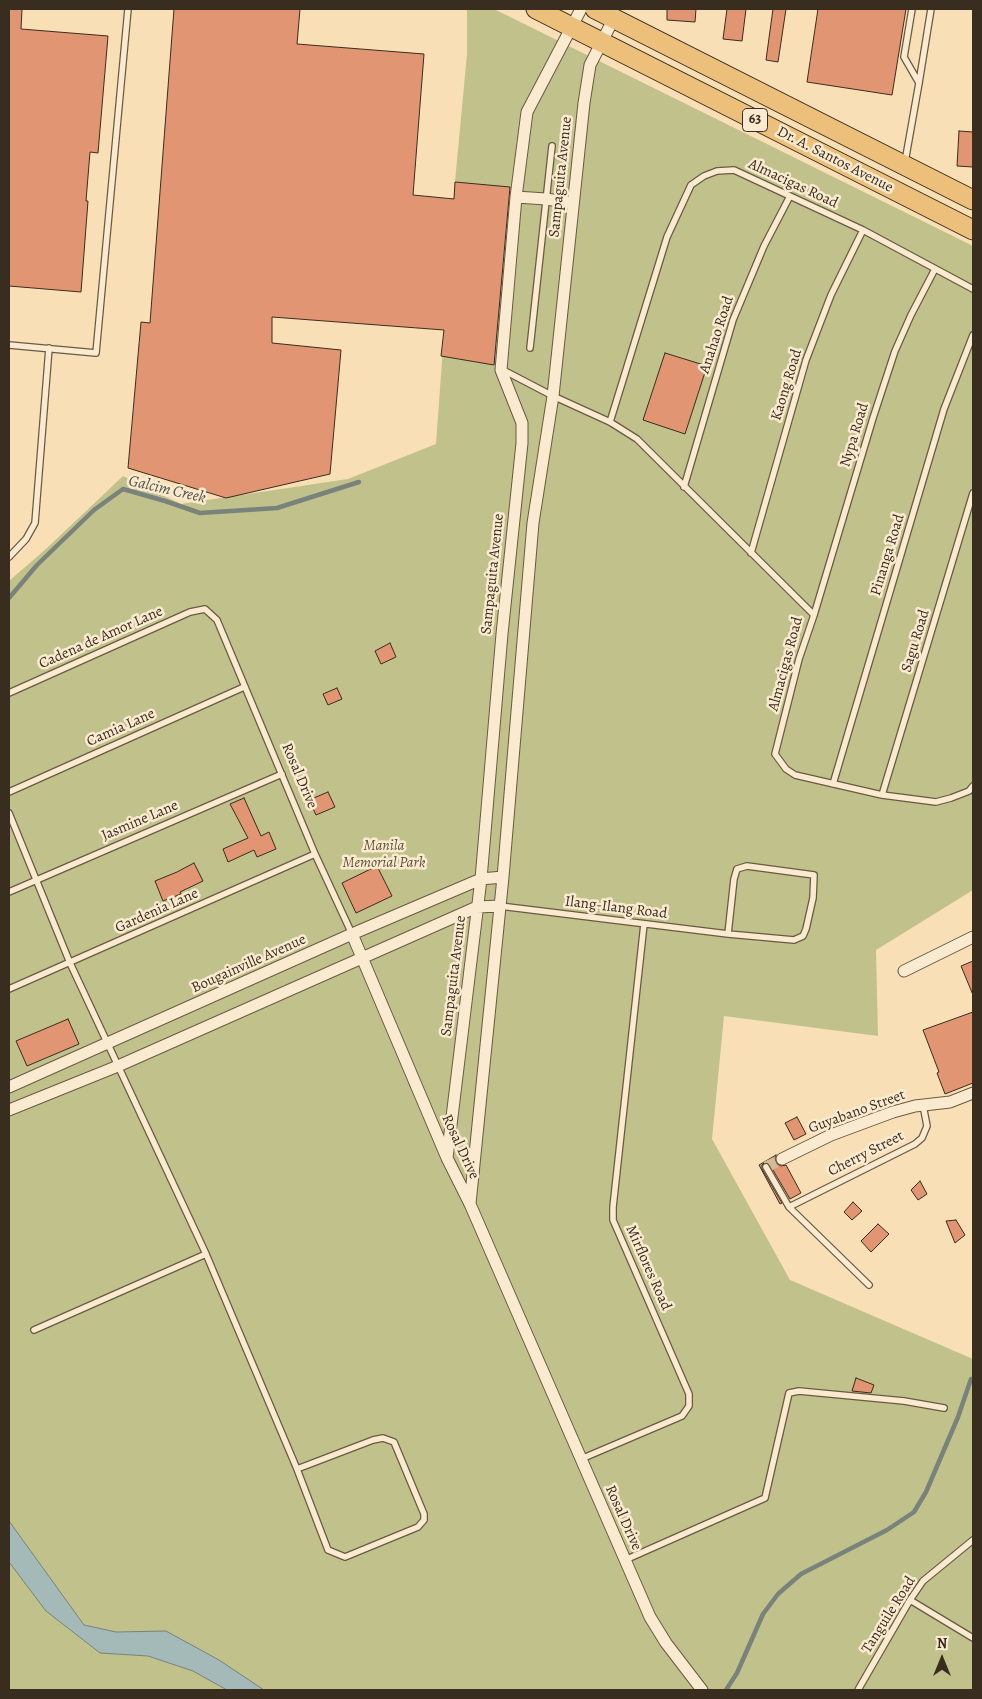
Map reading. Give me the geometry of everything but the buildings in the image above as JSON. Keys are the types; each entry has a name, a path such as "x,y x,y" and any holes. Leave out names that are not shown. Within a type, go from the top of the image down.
{"main road":[{"name":"Dr. A. Santos Avenue","path":"536,9 973,230"},
{"name":"Dr. A. Santos Avenue","path":"595,9 616,13 973,200"}],"street":[{"name":"Sampaguita Avenue","path":"447,1158 481,879 522,443 522,423 501,370 516,197 527,112 581,9"},
{"name":"Sampaguita Avenue","path":"530,558 533,523 552,396 584,103 590,65 616,13"},
{"path":"516,197 573,203"},
{"path":"470,1204 503,877 530,558 510,556"},
{"name":"Bougainville Avenue","path":"9,1087 352,934 481,879 503,877"},
{"path":"9,1110 118,1066 477,907 500,906"},
{"name":"Rosal Drive","path":"352,934 447,1158 470,1204 650,1617 666,1643 702,1690"},
{"path":"904,971 973,938"},
{"name":"Guyabano Street","path":"782,1159 831,1135 861,1123 905,1108 950,1102 973,1093"}],"lane":[{"path":"9,345 96,352 128,9"},
{"path":"912,9 904,57 920,83"},
{"path":"904,165 920,83 931,9"},
{"path":"530,348 552,146"},
{"name":"Almacigas Road","path":"610,422 667,237 691,185 704,176 717,171 734,170 863,230 973,289"},
{"name":"Anahao Road","path":"684,487 733,320 764,246 790,196"},
{"name":"Kaong Road","path":"750,552 806,360 832,294 863,230"},
{"name":"Nypa Road","path":"814,615 895,351 911,315 936,269"},
{"name":"Pinanga Road","path":"833,784 944,409 973,335"},
{"path":"9,557 26,539 35,523 49,348"},
{"name":"Almacigas Road","path":"501,370 552,396 610,422 637,440 814,615 799,660 775,754 786,769 795,775 882,795 936,802 969,791 973,786"},
{"name":"Sagu Road","path":"882,795 973,493"},
{"name":"Rosal Drive","path":"205,609 217,620 315,854 352,934"},
{"name":"Cadena de Amor Lane","path":"9,693 190,612 205,609"},
{"name":"Camia Lane","path":"9,792 244,687"},
{"name":"Jasmine Lane","path":"9,892 282,774"},
{"path":"9,813 70,963 206,1254 297,1469 328,1550 346,1557 418,1527 424,1520 424,1514 394,1442 383,1438 373,1440 297,1469"},
{"name":"Gardenia Lane","path":"9,989 315,854"},
{"name":"Ilang-Ilang Road","path":"500,906 728,934 794,940 803,936 806,929 813,898 814,875 747,866 737,870 734,879 728,934"},
{"name":"Mirflores Road","path":"581,1459 682,1416 689,1406 689,1394 613,1220 644,924"},
{"name":"Cherry Street","path":"789,1207 915,1144 922,1138 927,1126 923,1105"},
{"path":"766,1167 789,1207 869,1285"},
{"path":"34,1330 206,1254"},
{"path":"625,1560 764,1498 789,1393 799,1391 904,1401 944,1408"},
{"name":"Tanguile Road","path":"858,1690 910,1600 924,1581 973,1540"},
{"path":"910,1600 973,1638"}],"green space":[{"name":"Manila Memorial Park","path":"467,9 494,9 973,246 973,890 876,950 878,1036 724,1016 712,1139 790,1280 973,1359 973,1690 9,1690 9,581 123,476 181,504 348,479 436,444 455,182 467,54"}],"water":[{"path":"9,1521 84,1625 116,1632 166,1631 219,1660 264,1690 227,1690 193,1671 148,1656 100,1653 46,1611 9,1562"}],"waterway":[{"name":"Galcim Creek","path":"9,598 37,565 94,510 123,489 200,513 277,508 359,482"},
{"path":"726,1690 737,1673 763,1614 778,1594 801,1574 887,1530 914,1512 926,1492 958,1417 971,1379"}],"tunnel":[{"path":"766,1167 782,1159"}]}
